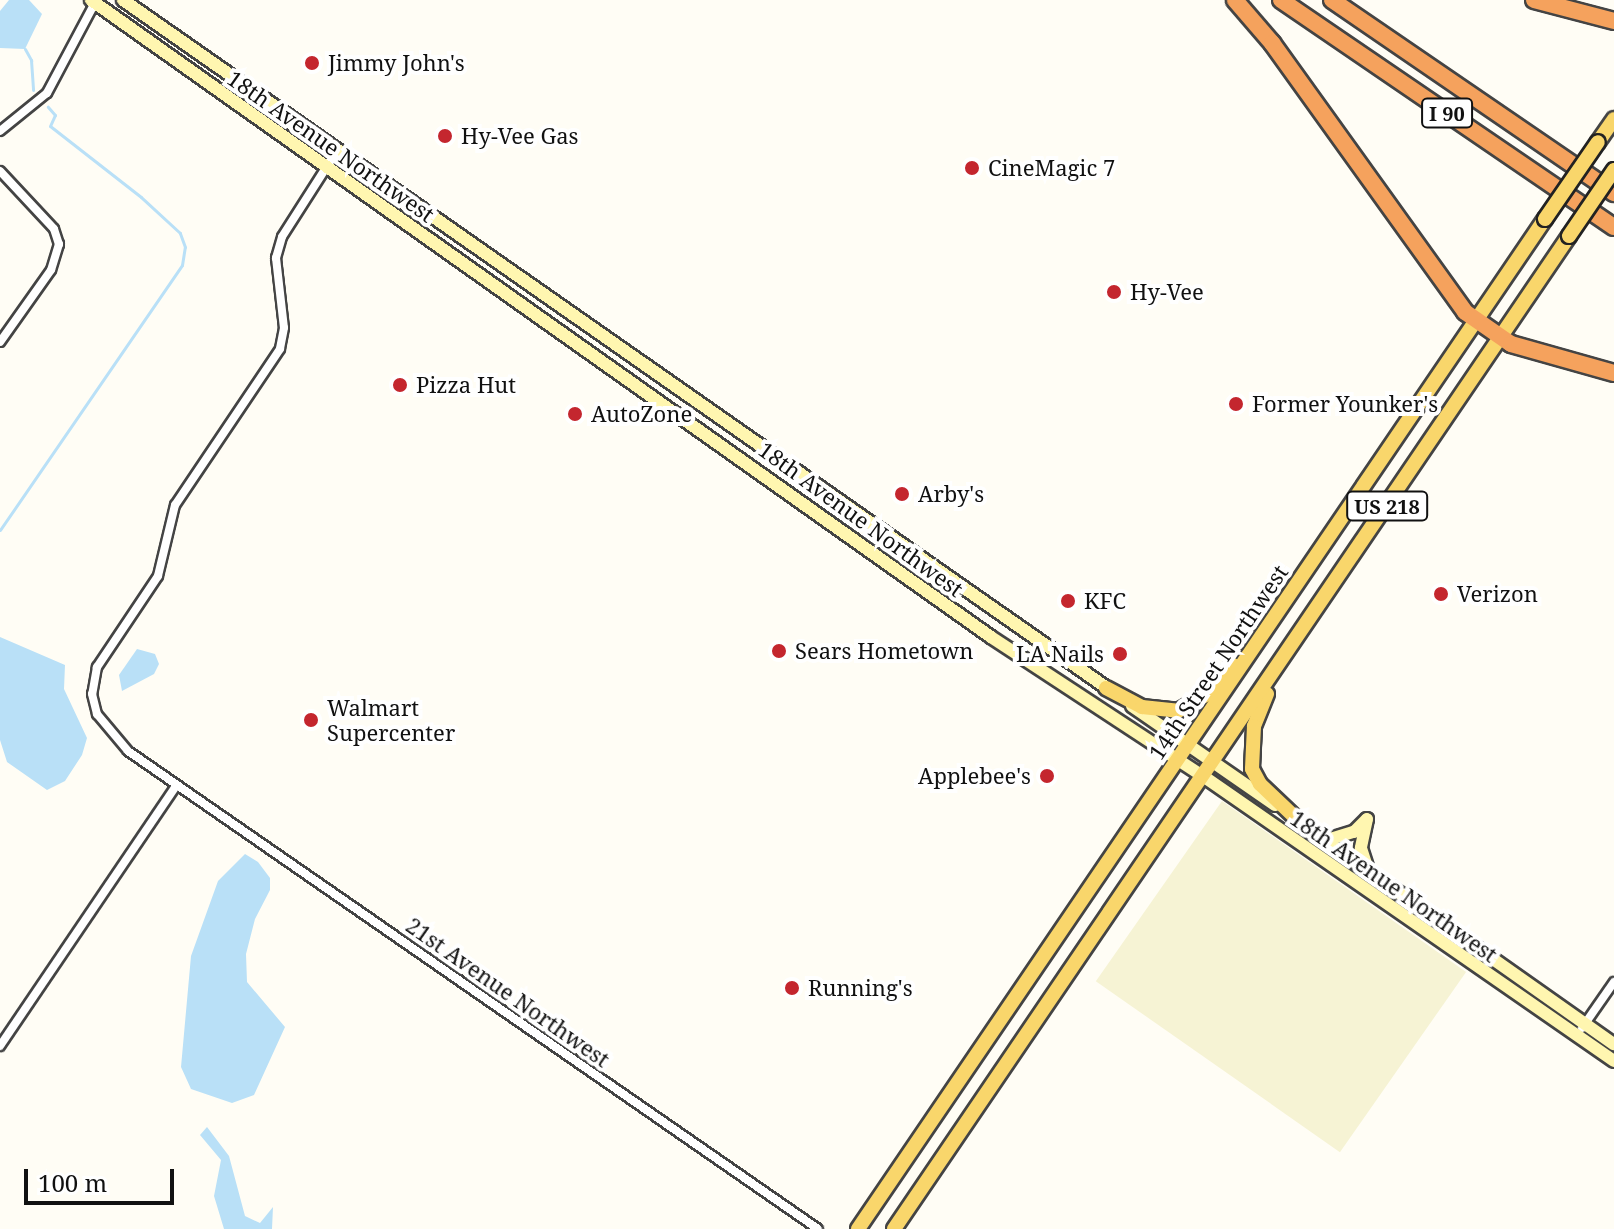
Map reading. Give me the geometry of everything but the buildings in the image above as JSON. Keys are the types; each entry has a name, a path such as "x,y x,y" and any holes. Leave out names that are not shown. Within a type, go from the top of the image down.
{"highway":[{"path":"1235,0 1279,53 1445,288 1477,322 1501,338 1614,373"},
{"name":"I 90","path":"1281,0 1614,227"},
{"name":"I 90","path":"1332,0 1614,193"},
{"path":"1534,0 1614,21"}],"main road":[{"name":"14th Street Northwest","path":"858,1229 1614,119"},
{"name":"US 218","path":"894,1229 1614,170"},
{"path":"1106,688 1161,712 1194,705 1280,610"},
{"path":"1303,825 1260,784 1249,753 1264,699 1304,627"}],"street":[{"name":"18th Avenue Northwest","path":"123,0 1303,825 1327,840 1357,852 1367,867 1587,1021 1614,1044"},
{"name":"18th Avenue Northwest","path":"94,1 991,637 1203,776 1575,1038 1614,1061"},
{"path":"0,131 49,90 94,1"},
{"name":"21st Avenue Northwest","path":"338,149 293,216 276,258 284,328 280,349 175,505 161,568 94,678 94,707 106,730 177,785 818,1229"},
{"path":"0,171 54,229 59,244 55,263 0,342"},
{"path":"0,1046 177,785"},
{"path":"1320,858 1335,863 1357,852 1367,819 1354,832 1327,840"},
{"path":"1575,1038 1614,982"}],"shaded area":[{"path":"1222,801 1466,972 1340,1152 1096,981"}],"water":[{"path":"9,0 29,0 42,14 25,49 0,48 0,11"},
{"path":"0,637 65,665 64,689 87,738 82,755 65,781 47,790 7,762 0,740"},
{"path":"137,649 155,654 159,664 154,674 122,691 119,675"},
{"path":"245,854 258,862 270,878 270,890 255,919 246,954 247,982 285,1027 254,1095 232,1103 191,1089 181,1067 191,956 218,881"},
{"path":"207,1127 229,1156 245,1216 260,1223 273,1207 272,1229 224,1229 214,1196 221,1160 200,1135"}],"waterway":[{"path":"25,49 31,60 33,90"},
{"path":"0,530 182,265 185,247 180,233 141,197 50,126 55,115 48,107"}],"place":[{"name":"Jimmy John's","path":"312,63"},
{"name":"Hy-Vee Gas","path":"445,136"},
{"name":"CineMagic 7","path":"972,168"},
{"name":"Hy-Vee","path":"1114,292"},
{"name":"Pizza Hut","path":"400,385"},
{"name":"Former Younker's","path":"1236,404"},
{"name":"AutoZone","path":"575,414"},
{"name":"Arby's","path":"902,494"},
{"name":"Verizon","path":"1441,594"},
{"name":"KFC","path":"1068,601"},
{"name":"Sears Hometown","path":"779,651"},
{"name":"LA Nails","path":"1120,654"},
{"name":"Walmart Supercenter","path":"311,720"},
{"name":"Applebee's","path":"1047,776"},
{"name":"Running's","path":"792,988"}]}
